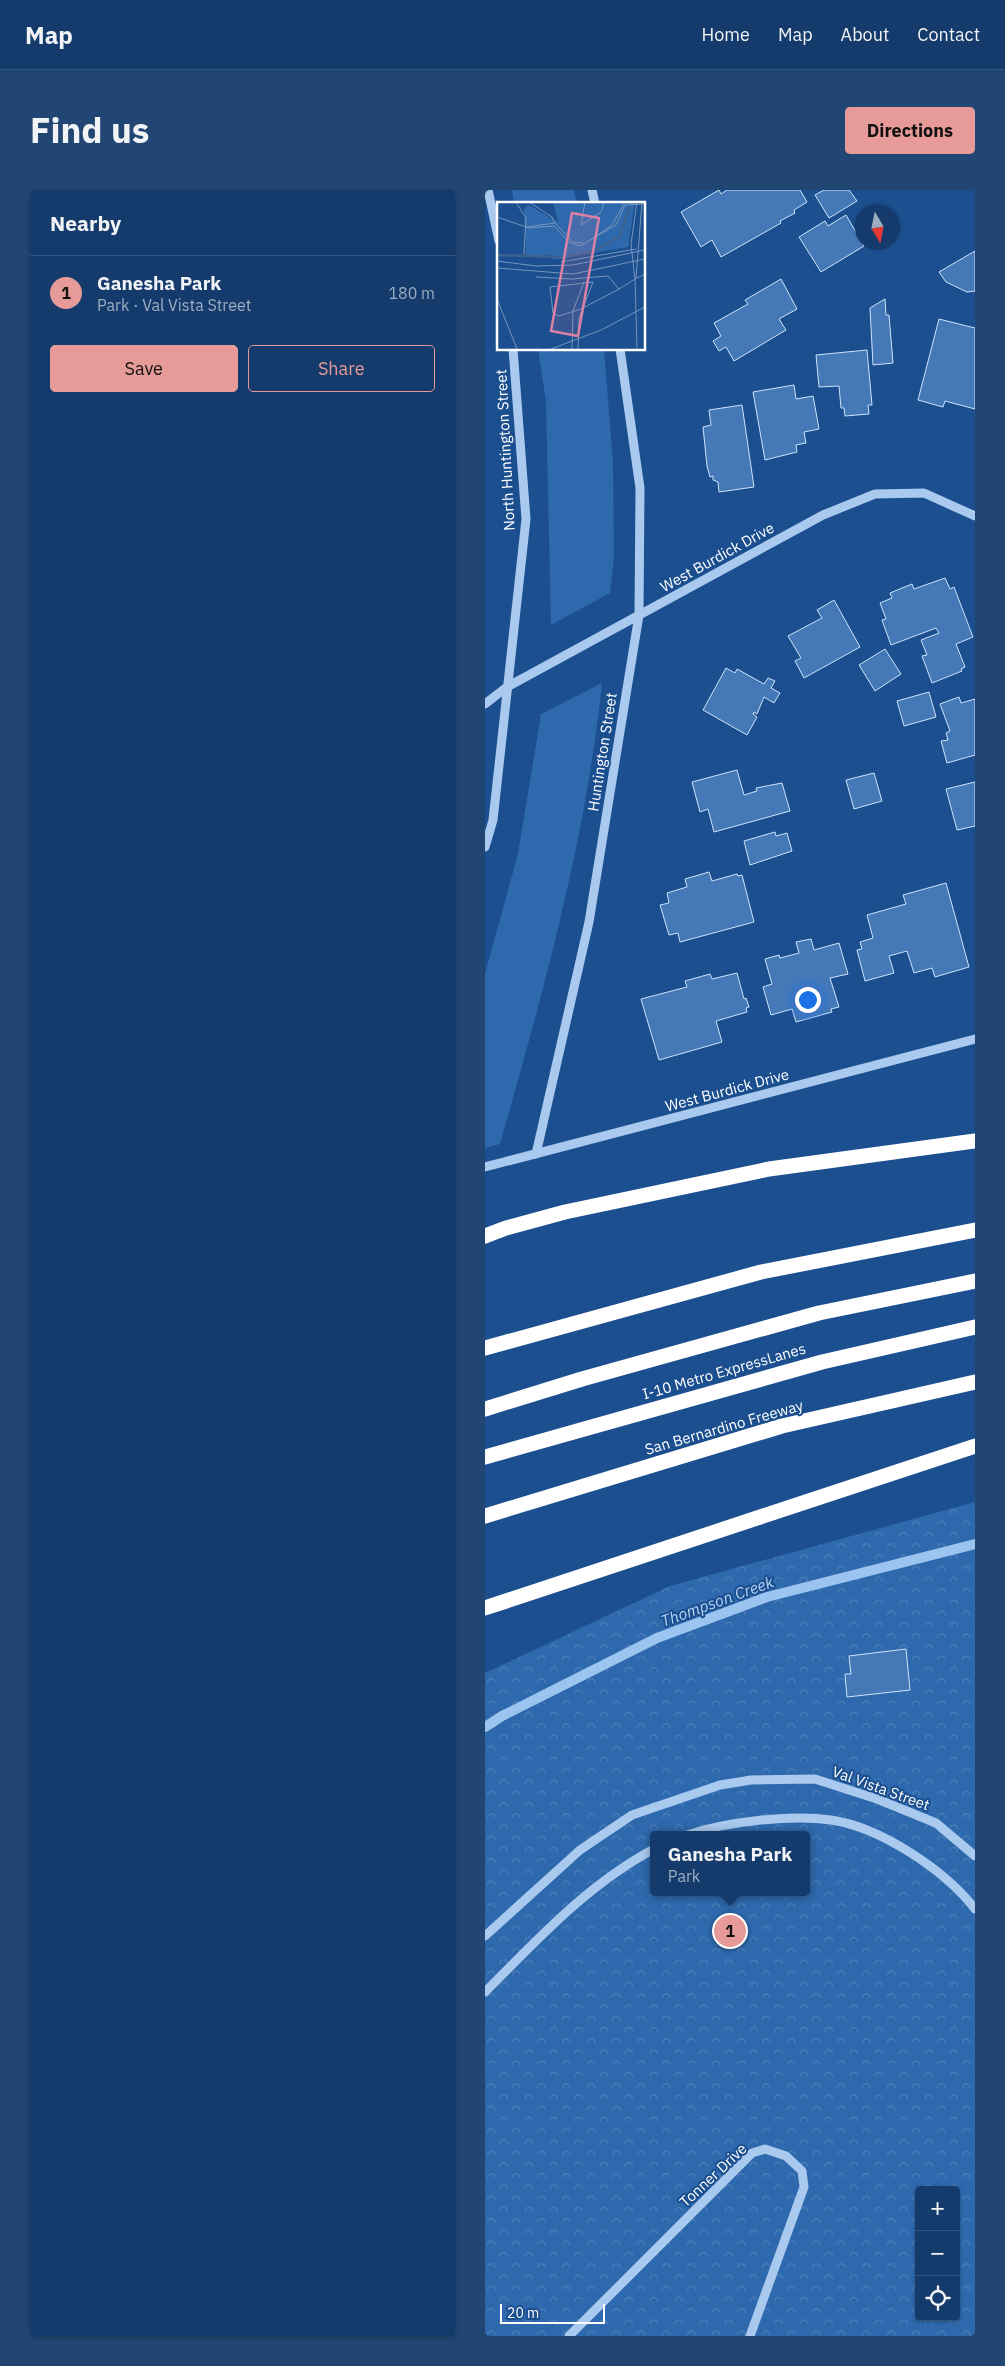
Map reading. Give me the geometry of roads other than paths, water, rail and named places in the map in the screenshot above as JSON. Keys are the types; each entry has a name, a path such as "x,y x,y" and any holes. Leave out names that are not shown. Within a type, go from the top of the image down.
{"highway":[{"path":"485,1236 506,1228 565,1212 769,1169 975,1142"},
{"path":"485,1348 761,1272 975,1230"},
{"name":"I-10 Metro ExpressLanes","path":"485,1409 582,1379 819,1313 975,1281"},
{"name":"I-10 Metro ExpressLanes","path":"485,1457 823,1362 975,1328"},
{"name":"San Bernardino Freeway","path":"485,1516 782,1426 975,1382"},
{"path":"485,1608 975,1446"}],"street":[{"path":"488,190 497,232"},
{"name":"North Huntington Street","path":"485,847 493,820 526,518 513,350"},
{"name":"Huntington Street","path":"536,1154 589,922 639,615 640,488 620,350"},
{"name":"West Burdick Drive","path":"485,704 507,687 823,515 875,494 924,494 975,516"},
{"name":"West Burdick Drive","path":"485,1167 975,1039"},
{"name":"Val Vista Street","path":"485,1936 580,1850 632,1815 720,1785 751,1780 815,1779 877,1799 937,1823 975,1856"},
{"path":"698,1831 707,1828 792,1819 831,1820 859,1827 929,1865 975,1909"},
{"path":"485,1992 571,1906 629,1862 650,1851"},
{"name":"Tonner Drive","path":"569,2336 751,2153 765,2149 786,2156 801,2171 804,2187 750,2336"}],"waterway":[{"name":"Thompson Creek","path":"485,1727 502,1716 657,1638 767,1597 975,1544"}],"place":[{"name":"Ganesha Park","path":"730,1931"}]}
